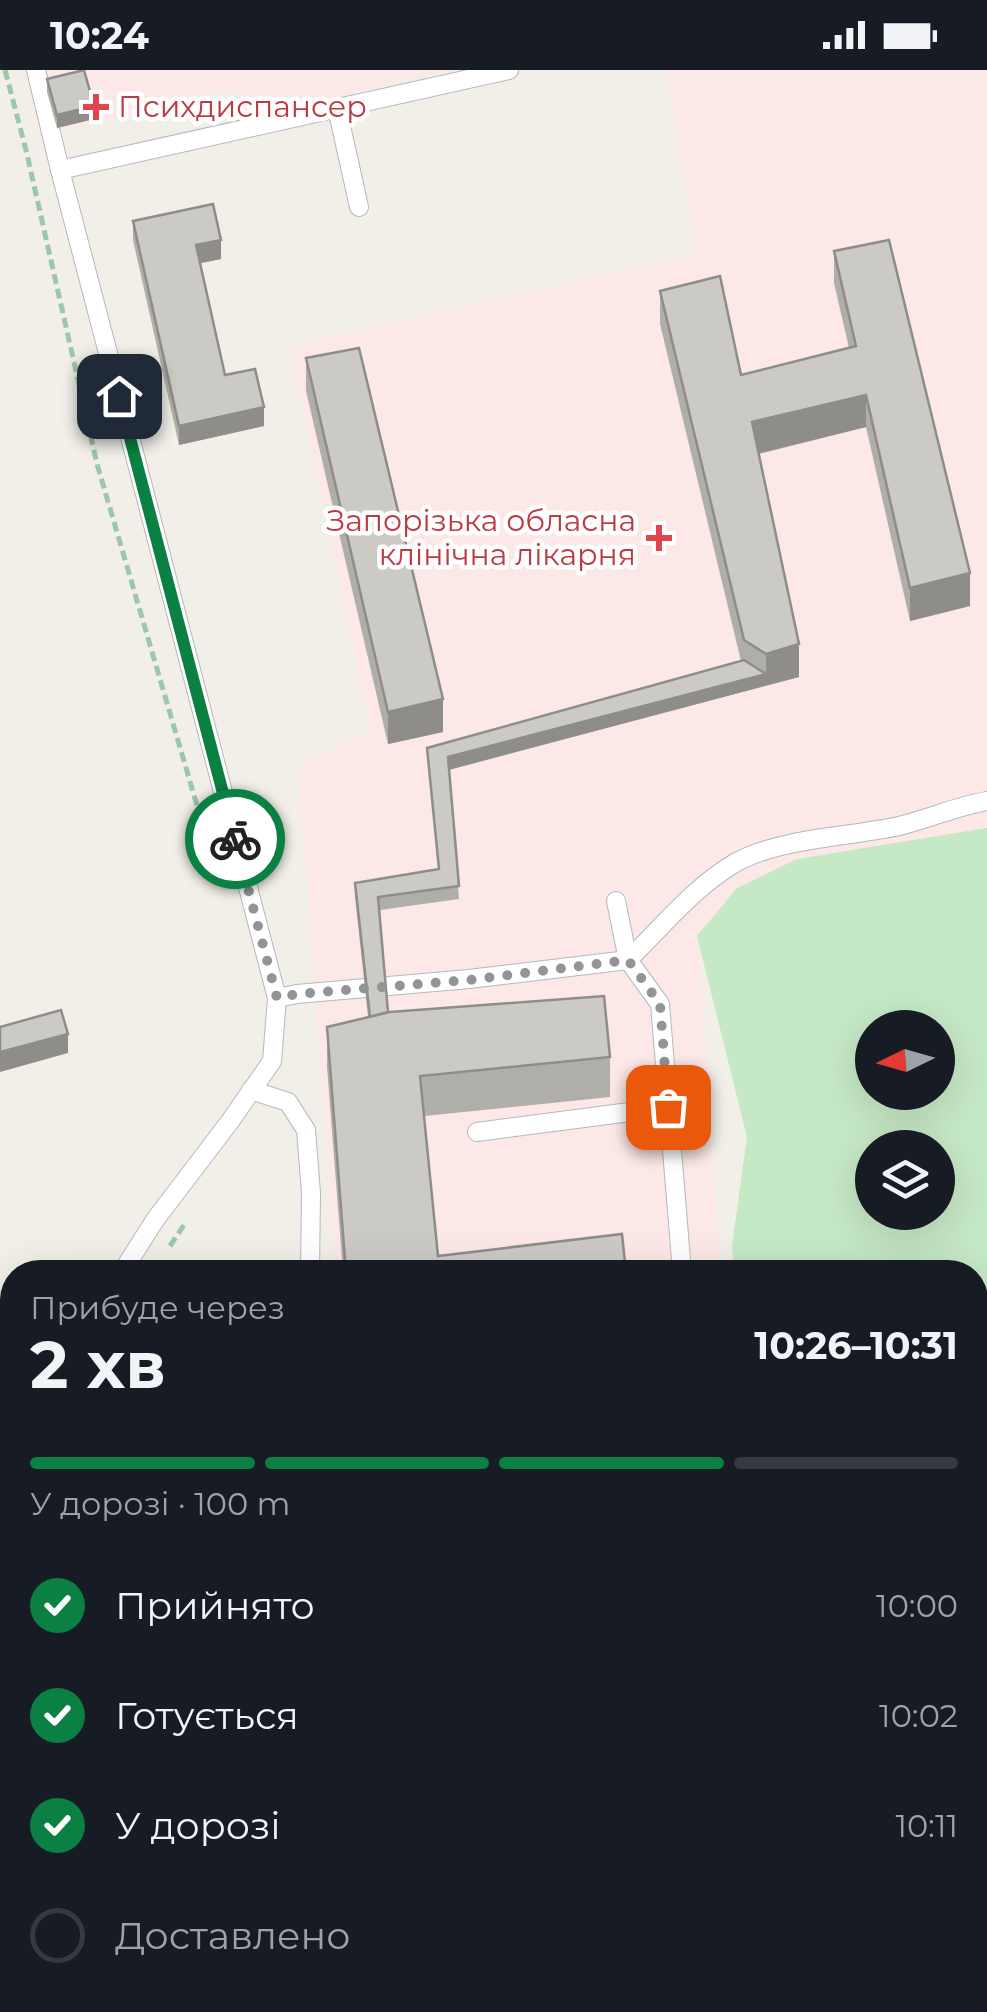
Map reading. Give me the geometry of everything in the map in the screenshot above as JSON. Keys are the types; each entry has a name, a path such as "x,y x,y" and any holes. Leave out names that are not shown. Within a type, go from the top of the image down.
{"lane":[{"path":"36,70 277,998 272,1061 130,1260"},
{"path":"60,170 508,70"},
{"path":"337,108 358,207"},
{"path":"277,998 628,960 710,878 740,860 778,847 900,826 987,801"},
{"path":"616,901 628,960 660,1004 681,1260"},
{"path":"251,1090 288,1102 306,1130 310,1260"},
{"path":"477,1132 668,1107"}],"path":[{"path":"5,70 97,464 223,895"}],"shaded area":[{"name":"Психдиспансер","path":"24,70 451,70 240,121 230,90 40,136"},
{"name":"Запорізька обласна клінічна лікарня","path":"667,70 987,70 987,862 700,955 720,1260 335,1260 298,766 370,730 290,346 697,254"}],"green space":[{"path":"987,828 987,1260 733,1260 747,1137 697,936 737,888 797,859"}],"building":[{"path":"84,70 94,106 57,115 47,79"},
{"path":"213,204 221,240 196,245 225,375 255,369 264,407 179,426 133,221"},
{"path":"889,240 970,573 910,588 866,395 752,422 799,644 766,654 744,640 660,291 720,276 741,375 856,346 834,251"},
{"path":"359,348 443,699 388,712 306,358"},
{"path":"744,660 766,674 448,757 459,886 378,897 388,1012 370,1017 355,883 439,869 427,748"},
{"path":"604,996 610,1057 420,1076 438,1256 622,1234 625,1260 345,1260 327,1027 390,1012"},
{"path":"61,1010 68,1034 0,1052 0,1027"}],"way so far":[{"path":"235,839 277,998 628,960 660,1004 668,1107"}],"place":[{"name":"Психдиспансер","path":"96,107"},
{"name":"Запорізька обласна клінічна лікарня","path":"659,538"}],"route":[{"path":"119,396 235,839"}]}
